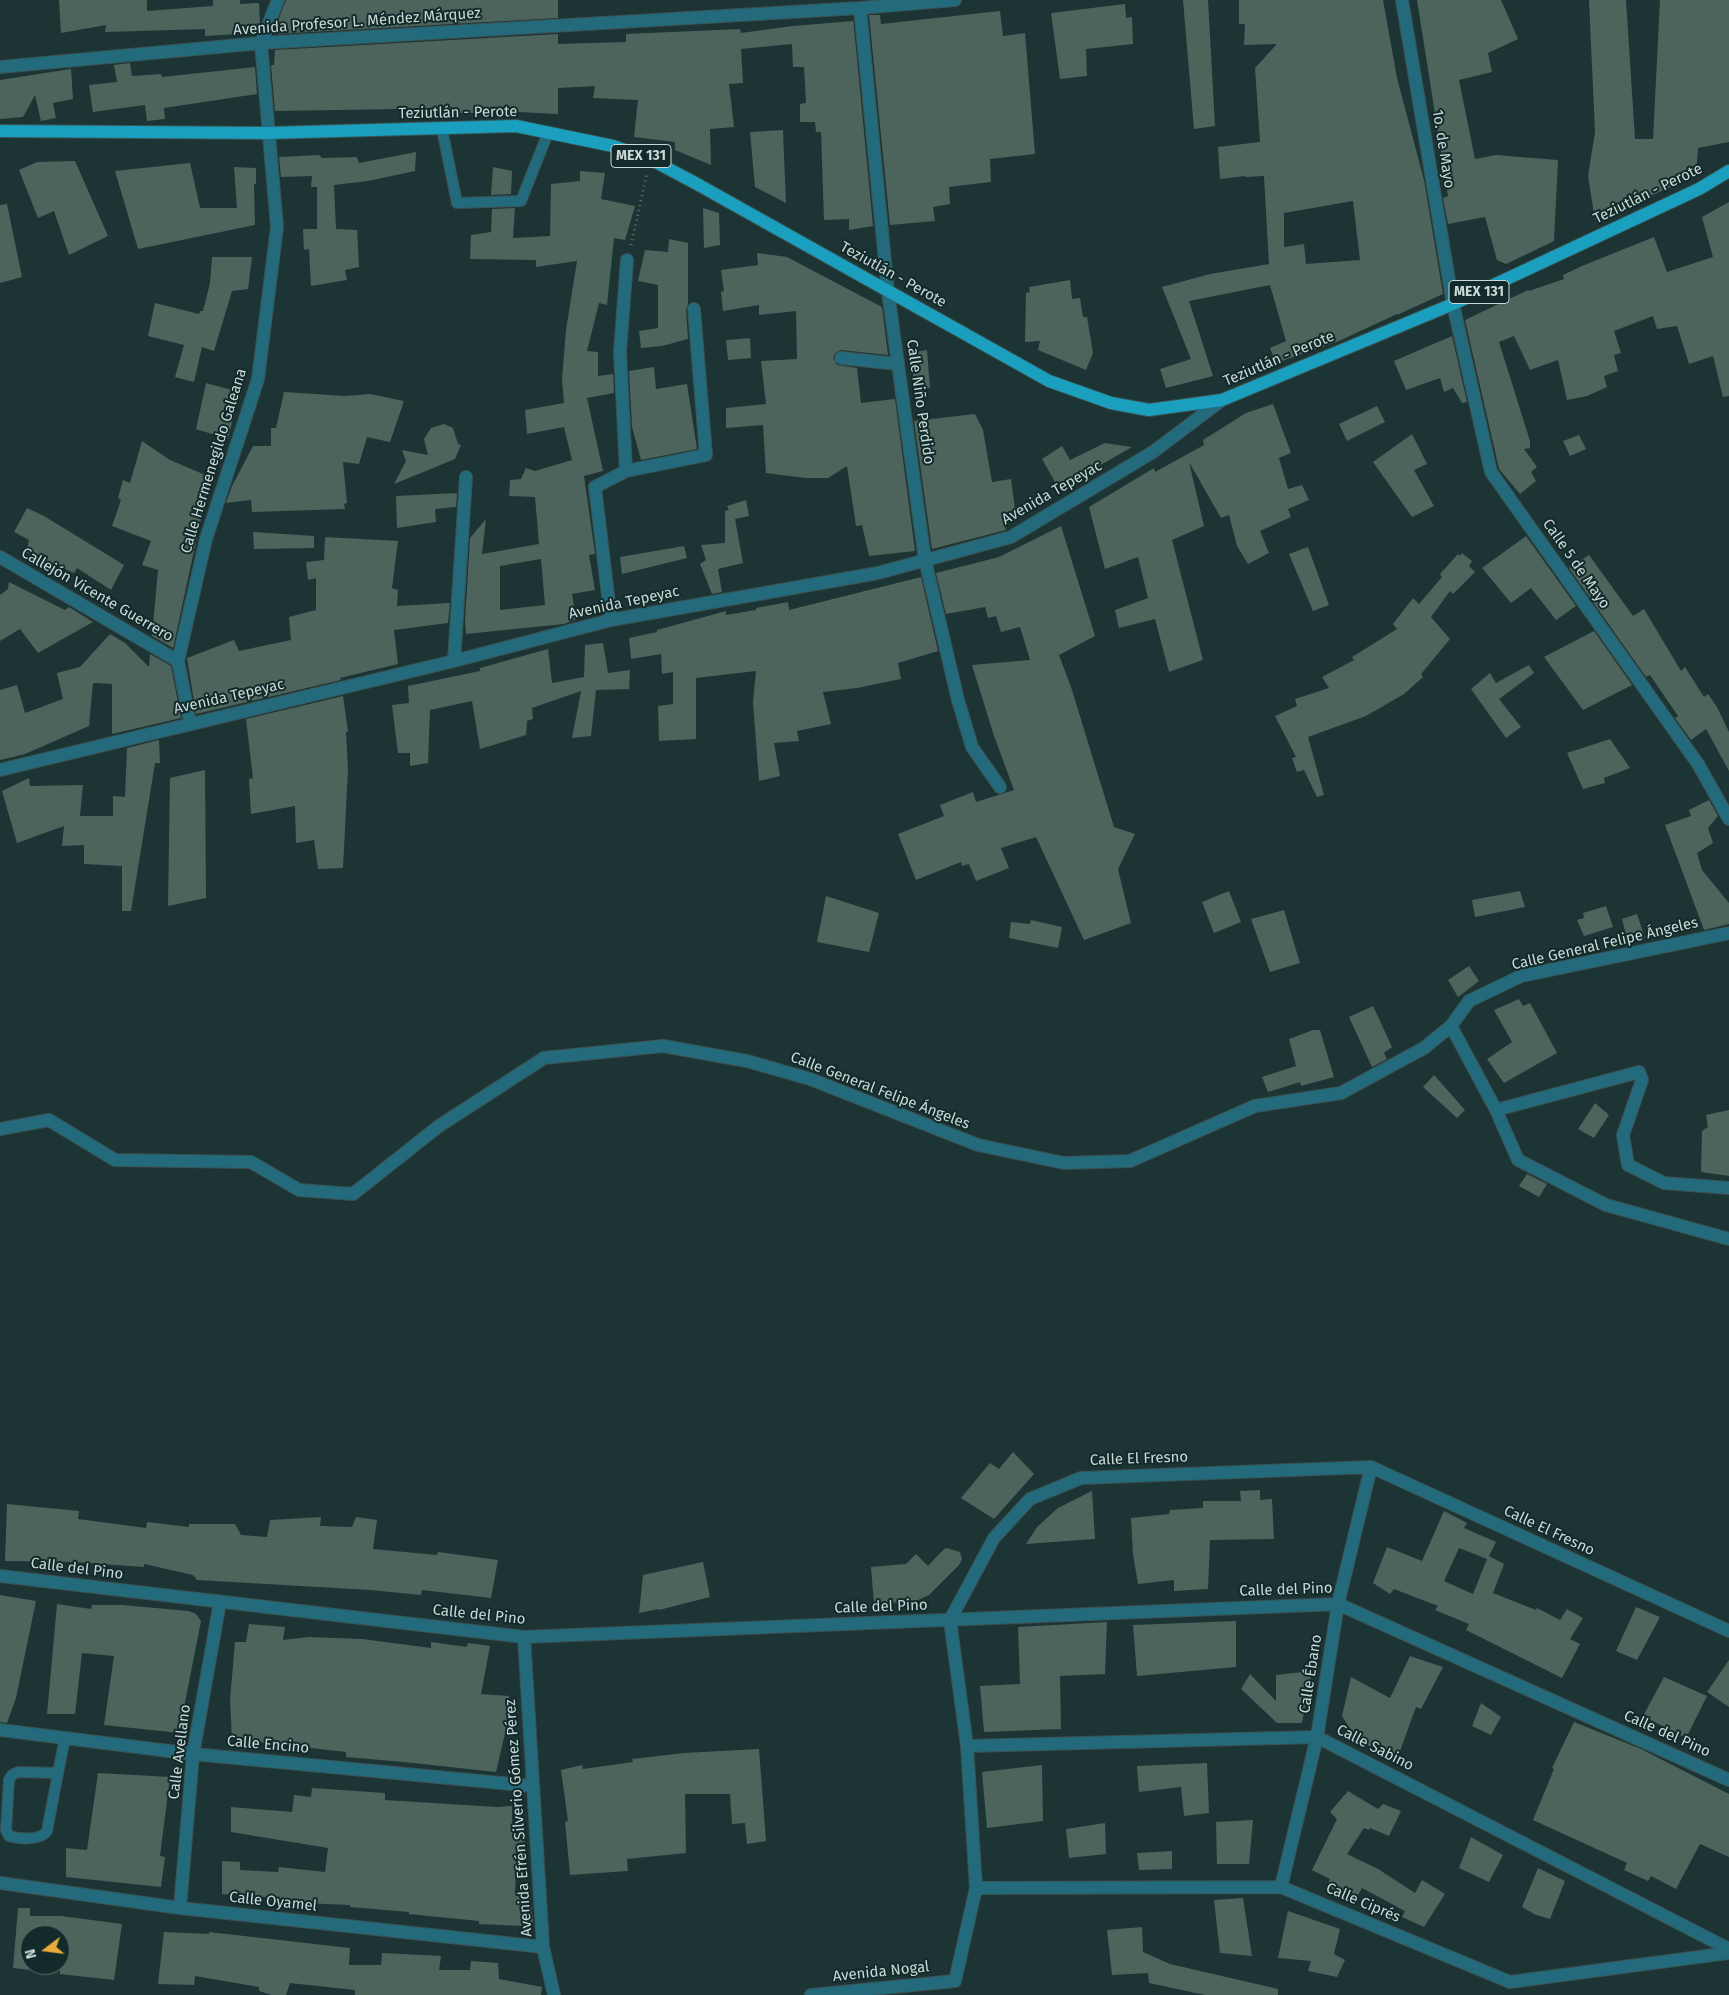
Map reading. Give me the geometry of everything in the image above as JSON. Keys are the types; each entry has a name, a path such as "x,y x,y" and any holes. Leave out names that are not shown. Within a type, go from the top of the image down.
{"main road":[{"name":"Teziutlán - Perote","path":"0,131 267,133 516,126 613,146 650,159 1049,381 1110,404 1149,410 1222,400 1452,304 1698,189 1729,171"}],"street":[{"name":"Calle Hermenegildo Galeana","path":"190,722 178,661 206,539 258,378 277,227 267,133 261,43 278,0"},
{"name":"Avenida Profesor L. Méndez Márquez","path":"0,67 261,43 860,8 956,0"},
{"name":"1o. de Mayo","path":"1402,0 1452,304"},
{"name":"Calle Niño Perdido","path":"860,8 888,292 926,560 958,700 972,746 1000,787"},
{"path":"626,471 620,352 627,260"},
{"name":"Calle 5 de Mayo","path":"1452,304 1491,472 1698,764 1729,819"},
{"path":"611,620 595,487 626,471 706,455 694,309"},
{"path":"841,358 898,364"},
{"name":"Avenida Tepeyac","path":"0,770 190,722 454,661 611,620 878,572 1011,537 1154,452 1222,400"},
{"path":"454,661 466,478"},
{"name":"Callejón Vicente Guerrero","path":"0,557 178,661"},
{"name":"Calle General Felipe Ángeles","path":"0,1129 49,1120 115,1160 251,1162 299,1190 353,1194 439,1126 544,1058 663,1046 748,1061 810,1079 978,1145 1064,1163 1130,1161 1255,1106 1340,1093 1424,1048 1451,1026 1469,1002 1521,976 1729,934"},
{"path":"1451,1026 1496,1110 1518,1160 1606,1205 1729,1239"},
{"path":"1496,1110 1639,1072 1642,1080 1623,1135 1628,1165 1664,1184 1729,1188"},
{"name":"Calle Ébano","path":"1281,1887 1317,1737 1338,1604 1371,1467"},
{"name":"Calle El Fresno","path":"950,1620 994,1538 1030,1499 1080,1478 1371,1467 1729,1631"},
{"name":"Calle del Pino","path":"0,1576 524,1637 1338,1604 1729,1780"},
{"name":"Calle Avellano","path":"180,1908 193,1754 220,1602"},
{"path":"950,1620 967,1746 976,1888"},
{"name":"Avenida Efrén Silverio Gómez Pérez","path":"524,1637 543,1947 554,1995"},
{"name":"Calle Encino","path":"0,1730 193,1754 533,1786"},
{"name":"Calle Sabino","path":"967,1746 1317,1737 1729,1948"},
{"name":"Calle Oyamel","path":"0,1883 180,1908 543,1947"},
{"name":"Calle Ciprés","path":"976,1888 1281,1887 1510,1982 1729,1953"},
{"name":"Avenida Nogal","path":"811,1995 955,1981 976,1888"}],"lane":[{"path":"442,129 457,203 521,201 548,133"},
{"path":"58,1773 18,1772 12,1775 9,1780 6,1830 8,1836 40,1837 45,1835 58,1773 65,1738"}],"path":[{"path":"627,260 650,159"}],"building":[{"path":"59,0 147,0 147,11 213,6 213,0 240,0 240,4 259,3 260,23 256,33 205,36 205,29 105,32 106,25 61,33"},
{"path":"286,0 558,0 558,18 275,34 274,31"},
{"path":"1183,0 1208,0 1215,126 1194,129"},
{"path":"1239,0 1383,0 1397,78 1424,180 1443,294 1339,341 1276,363 1270,348 1286,341 1270,285 1189,301 1213,376 1166,388 1160,369 1191,359 1162,287 1210,274 1269,264 1264,176 1220,179 1218,147 1260,142 1255,68 1277,44 1244,45 1245,24 1239,24","holes":["1353,201 1360,260 1306,264 1304,244 1284,247 1284,213"]},
{"path":"1417,0 1501,0 1518,39 1488,53 1492,72 1459,80 1475,159 1496,155 1558,160 1554,241 1506,264 1497,260 1485,217 1448,224 1443,198 1448,196"},
{"path":"1589,0 1626,0 1635,139 1653,139 1660,0 1729,0 1729,142 1698,148 1696,176 1650,196 1649,194 1595,220 1588,176 1595,132"},
{"path":"1125,4 1126,18 1132,17 1133,44 1086,49 1087,76 1060,79 1051,13"},
{"path":"1000,11 1003,36 1025,33 1035,154 990,159 991,182 949,187 950,204 933,207 935,221 890,225 869,15 880,15 881,24"},
{"path":"853,17 873,226 849,230 849,219 824,220 821,132 816,132 815,122 800,122 800,104 806,103 804,67 793,67 792,44 741,49 743,83 729,84 734,127 710,129 711,165 675,150 675,142 634,137 638,100 593,98 595,86 558,88 558,114 479,110 479,113 401,113 401,109 275,111 271,65 274,65 275,50 558,34 558,44 626,42 626,34 740,29 741,33 853,21"},
{"path":"130,63 132,76 161,74 162,77 255,67 257,94 164,108 165,119 147,121 145,105 93,112 89,85 117,82 114,65"},
{"path":"71,69 73,99 53,103 56,118 41,121 35,95 23,117 0,119 0,80"},
{"path":"783,130 786,203 755,187 750,132"},
{"path":"416,152 415,171 368,181 334,185 336,229 357,230 359,267 345,270 347,280 311,286 309,249 304,250 303,229 317,229 317,187 311,187 312,176 281,177 279,157 319,155 322,158 357,157 359,163"},
{"path":"75,161 108,236 69,255 54,211 38,218 19,170 37,162"},
{"path":"190,163 200,208 237,208 234,167 256,168 256,184 254,184 255,225 138,249 115,171"},
{"path":"493,167 512,171 511,194 491,195"},
{"path":"580,171 605,173 601,199 635,206 625,240 614,238 607,305 599,303 587,351 598,352 598,376 613,374 614,393 587,398 603,471 584,476 595,554 589,555 595,590 572,594 576,619 564,624 466,634 465,621 470,538 486,519 482,554 539,544 535,497 509,496 510,480 521,479 526,468 535,471 572,460 564,427 527,434 525,410 564,403 562,379 566,330 577,261 536,267 536,260 470,259 471,235 491,232 492,209 515,208 513,238 550,236 551,184 580,181","holes":["541,559 545,605 500,610 500,566"]},
{"path":"1729,202 1729,396 1723,397 1713,356 1689,364 1677,326 1657,329 1653,316 1614,331 1621,353 1614,355 1618,371 1604,376 1607,387 1587,396 1567,400 1558,360 1530,370 1514,336 1499,342 1530,441 1530,448 1524,449 1537,467 1531,472 1536,481 1520,494 1499,469 1465,320 1528,290 1564,279 1563,275 1582,266 1654,237 1667,272 1713,257 1702,217"},
{"path":"7,204 22,277 0,283 0,205"},
{"path":"703,208 719,213 720,245 704,248"},
{"path":"669,239 688,243 688,304 686,310 688,339 662,346 641,348 639,331 658,328 658,285 638,281 645,250 668,252"},
{"path":"757,253 787,257 882,307 888,355 841,350 835,353 833,358 837,365 857,368 861,403 895,399 915,551 869,556 862,525 856,526 847,466 828,478 805,478 766,473 763,425 726,428 726,408 766,404 761,361 797,359 796,311 759,315 759,305 723,311 721,292 724,291 721,270 758,265"},
{"path":"212,257 252,257 248,289 232,291 214,351 202,347 194,382 175,377 184,345 148,336 155,303 199,314 200,311 203,311 210,283"},
{"path":"1070,280 1072,299 1080,298 1083,317 1087,317 1093,353 1086,370 1038,350 1040,341 1025,342 1026,293 1030,292 1029,287"},
{"path":"1452,336 1467,402 1462,403 1453,388 1444,392 1440,378 1406,390 1394,361"},
{"path":"750,338 751,358 728,360 726,340"},
{"path":"927,350 930,388 915,390 910,353"},
{"path":"654,367 656,389 687,384 697,449 641,460 632,427 629,371"},
{"path":"206,383 239,392 228,439 196,429"},
{"path":"284,392 345,396 370,394 404,401 390,442 367,437 359,464 343,462 347,503 344,504 345,509 252,512 251,500 226,503 232,486 253,446 271,446 271,428 276,428"},
{"path":"1273,404 1291,453 1279,458 1288,489 1302,485 1309,500 1288,509 1291,517 1260,531 1269,553 1248,564 1237,546 1229,515 1221,518 1189,462 1204,526 1172,540 1203,660 1169,672 1155,619 1119,628 1115,610 1148,598 1138,557 1105,569 1089,507 1154,468 1155,472 1204,445 1203,440 1246,413"},
{"path":"1377,406 1385,422 1347,441 1339,424"},
{"path":"975,414 983,430 992,482 1011,479 1015,509 1002,515 1006,530 932,549 914,421"},
{"path":"444,424 453,428 458,444 461,445 455,459 394,484 406,461 402,450 428,455 424,439 431,428"},
{"path":"1412,434 1427,464 1414,470 1434,506 1412,517 1373,462"},
{"path":"1579,435 1586,449 1570,456 1563,441"},
{"path":"142,441 170,460 210,477 173,648 152,636 158,570 142,565 151,541 112,526 121,500 118,498 123,480 130,483"},
{"path":"1105,443 1132,447 1059,489 1042,459 1062,446 1070,460"},
{"path":"457,493 456,507 435,509 436,522 397,528 396,496"},
{"path":"746,500 749,516 735,519 743,563 718,569 722,592 712,594 700,564 706,560 701,545 725,543 725,511 729,510 727,506"},
{"path":"27,508 44,516 124,565 111,590 77,568 74,573 26,552 29,540 14,532"},
{"path":"1061,526 1095,636 1059,655 1071,687 1114,827 1135,834 1118,869 1131,923 1084,940 1036,837 1001,848 1009,868 976,881 969,864 962,866 961,862 916,880 898,834 944,816 940,805 973,792 976,802 1014,790 994,736 972,665 1030,660 1020,627 1001,632 996,616 988,618 985,607 946,614 936,573 999,557"},
{"path":"253,532 314,536 314,548 254,549"},
{"path":"1526,536 1576,606 1556,620 1531,588 1511,603 1482,568"},
{"path":"325,537 398,541 392,588 398,590 397,606 450,603 448,623 394,630 398,664 340,678 341,680 196,714 187,658 234,640 239,651 291,640 289,617 316,610 316,578 308,580 306,562 324,560"},
{"path":"684,546 687,558 622,574 620,557"},
{"path":"1308,547 1329,605 1313,611 1289,554"},
{"path":"1462,553 1472,561 1469,566 1475,572 1453,594 1450,591 1431,617 1450,639 1421,674 1423,677 1404,694 1366,716 1308,737 1324,795 1317,797 1304,770 1297,772 1292,758 1296,757 1275,716 1297,706 1295,699 1329,688 1322,677 1354,660 1352,657 1397,629 1393,624 1413,598 1419,604 1442,577 1440,574 1458,554 1460,556"},
{"path":"1589,555 1633,616 1644,609 1681,671 1685,667 1704,697 1708,694 1717,707 1729,732 1729,771 1706,729 1691,740 1675,718 1678,716 1650,675 1646,677 1569,568"},
{"path":"921,577 938,651 898,663 901,679 857,688 823,692 831,724 797,731 799,741 774,743 780,776 759,781 753,702 756,671 696,678 696,739 659,741 658,706 673,704 673,672 662,674 661,654 631,659 629,638 657,632 657,630 726,611 726,615 788,602 789,610"},
{"path":"9,582 65,610 69,607 93,622 38,653 20,629 0,641 0,595 8,589"},
{"path":"1594,631 1632,685 1583,710 1544,657"},
{"path":"110,634 125,643 149,667 150,654 171,666 181,718 112,734 112,684 93,683 89,726 25,754 0,760 0,690 17,685 25,713 63,699 57,673 80,667"},
{"path":"603,643 608,673 630,670 629,689 596,690 591,736 572,738 581,691 532,708 533,719 527,721 526,735 480,749 472,701 430,710 428,763 410,766 410,753 398,753 392,705 409,703 408,686 480,671 480,668 548,649 552,683 584,677 585,645"},
{"path":"1529,665 1534,673 1499,699 1521,727 1506,738 1471,689 1490,673 1496,683"},
{"path":"343,696 348,732 346,732 348,770 343,868 318,869 314,840 296,843 295,806 251,814 249,779 253,778 246,719"},
{"path":"1610,739 1630,768 1604,778 1605,783 1583,789 1567,753"},
{"path":"159,740 160,763 155,763 131,911 122,911 122,866 84,864 84,845 62,846 64,826 17,843 2,791 29,778 30,786 83,785 80,816 113,816 113,796 125,797 127,748"},
{"path":"205,770 206,898 168,906 170,778"},
{"path":"1709,800 1718,816 1708,828 1713,843 1697,853 1702,870 1729,903 1729,924 1704,930 1665,825 1691,816 1689,810"},
{"path":"1229,891 1241,922 1214,933 1202,902"},
{"path":"1520,891 1525,907 1475,917 1472,900"},
{"path":"826,896 879,913 869,952 817,942"},
{"path":"1606,906 1613,927 1584,936 1577,920 1584,918 1583,913"},
{"path":"1284,910 1300,963 1270,972 1251,919"},
{"path":"1637,914 1645,938 1628,942 1622,919"},
{"path":"1031,920 1062,927 1058,948 1009,938 1011,922 1030,924"},
{"path":"1469,966 1479,981 1458,997 1448,980"},
{"path":"1519,999 1523,1006 1530,1003 1557,1053 1504,1083 1487,1059 1512,1042 1494,1010"},
{"path":"1373,1006 1392,1047 1384,1053 1387,1059 1372,1067 1349,1017"},
{"path":"1313,1030 1320,1030 1334,1077 1301,1086 1300,1082 1268,1092 1262,1077 1296,1066 1289,1039"},
{"path":"1434,1075 1465,1110 1457,1118 1423,1087"},
{"path":"1595,1103 1609,1115 1594,1138 1578,1129"},
{"path":"1729,1110 1729,1176 1701,1172 1702,1131 1708,1127 1706,1115"},
{"path":"1527,1174 1547,1184 1539,1197 1519,1186"},
{"path":"1013,1452 1034,1474 994,1519 961,1498 990,1463 999,1469"},
{"path":"1260,1490 1260,1500 1272,1499 1274,1539 1210,1540 1208,1589 1174,1591 1174,1580 1138,1584 1133,1554 1131,1518 1169,1514 1170,1510 1203,1508 1203,1501 1241,1501 1240,1491"},
{"path":"1092,1491 1095,1539 1026,1544 1037,1527 1058,1508"},
{"path":"7,1504 79,1511 78,1519 146,1528 147,1522 189,1527 189,1524 235,1524 241,1535 267,1537 270,1520 321,1517 320,1526 352,1527 356,1517 377,1520 373,1549 437,1555 438,1552 498,1560 491,1598 422,1590 421,1595 370,1590 197,1580 193,1575 144,1564 144,1567 74,1562 5,1561"},
{"path":"1444,1511 1467,1523 1464,1528 1496,1542 1489,1556 1504,1564 1493,1593 1536,1610 1537,1608 1560,1620 1567,1609 1583,1618 1570,1639 1580,1644 1562,1678 1466,1630 1469,1624 1435,1610 1438,1606 1394,1589 1390,1594 1373,1583 1387,1547 1422,1561","holes":["1459,1548 1487,1559 1473,1594 1444,1581"]},
{"path":"946,1548 960,1552 962,1559 959,1565 929,1595 916,1601 874,1604 871,1567 906,1564 916,1554 928,1566"},
{"path":"703,1562 710,1597 639,1613 643,1575"},
{"path":"0,1595 36,1601 16,1698 7,1723 0,1722"},
{"path":"57,1604 91,1609 92,1605 122,1605 189,1611 196,1614 201,1621 179,1733 104,1725 114,1656 82,1653 75,1714 47,1714"},
{"path":"1636,1607 1660,1617 1637,1660 1616,1651"},
{"path":"1236,1621 1236,1667 1137,1676 1133,1625"},
{"path":"1107,1622 1105,1674 1060,1676 1061,1729 984,1732 980,1686 1020,1684 1018,1627"},
{"path":"249,1624 285,1627 283,1640 309,1637 362,1639 431,1648 431,1642 467,1647 468,1643 490,1646 481,1694 509,1696 506,1729 496,1772 346,1757 346,1752 232,1739 230,1700 235,1642 246,1642"},
{"path":"1410,1656 1443,1667 1421,1709 1416,1707 1397,1759 1357,1740 1342,1716 1351,1677 1390,1698"},
{"path":"1729,1660 1729,1707 1707,1692"},
{"path":"1312,1671 1302,1723 1277,1723 1241,1689 1250,1674 1276,1701 1276,1675"},
{"path":"1664,1677 1707,1696 1686,1738 1643,1716"},
{"path":"1481,1703 1501,1717 1491,1735 1472,1726"},
{"path":"1574,1722 1641,1749 1729,1794 1729,1857 1700,1844 1676,1889 1651,1876 1648,1881 1624,1870 1627,1863 1533,1820 1554,1769 1552,1768"},
{"path":"759,1749 766,1841 747,1844 745,1823 732,1824 730,1794 685,1794 686,1853 627,1859 628,1871 570,1875 565,1822 568,1821 561,1770 582,1765 583,1769 633,1762 632,1759 684,1753"},
{"path":"1207,1763 1209,1813 1184,1816 1181,1787 1139,1792 1137,1766"},
{"path":"1042,1765 1043,1821 987,1828 982,1772"},
{"path":"98,1773 170,1777 160,1856 165,1857 161,1887 66,1877 66,1848 87,1850"},
{"path":"312,1788 385,1793 385,1800 497,1807 512,1806 512,1824 524,1822 525,1842 517,1843 515,1893 530,1893 533,1922 524,1926 479,1924 479,1921 350,1907 350,1905 302,1903 266,1899 266,1897 222,1894 222,1861 240,1862 240,1870 278,1872 279,1867 325,1872 328,1848 231,1832 231,1807 292,1812 294,1795 311,1797"},
{"path":"1348,1791 1378,1809 1383,1804 1401,1811 1389,1836 1370,1828 1369,1830 1364,1828 1347,1854 1378,1869 1415,1893 1422,1880 1445,1894 1424,1927 1402,1917 1405,1911 1362,1888 1355,1900 1327,1886 1330,1879 1312,1870 1337,1819 1330,1812"},
{"path":"1253,1820 1249,1864 1217,1864 1216,1822"},
{"path":"1105,1823 1106,1854 1069,1858 1066,1829"},
{"path":"1471,1837 1503,1855 1489,1882 1459,1868"},
{"path":"1172,1851 1172,1869 1139,1870 1137,1853"},
{"path":"1538,1868 1565,1881 1550,1919 1536,1915 1522,1907"},
{"path":"1243,1898 1252,1956 1220,1953 1214,1900"},
{"path":"18,1908 30,1908 30,1916 61,1916 122,1924 114,1980 69,1975 70,1925 20,1925 20,1969 13,1968"},
{"path":"1288,1911 1340,1929 1334,1954 1345,1960 1337,1977 1308,1971 1311,1961 1278,1958"},
{"path":"1142,1927 1143,1952 1170,1964 1278,1989 1278,1995 1205,1995 1149,1983 1148,1973 1112,1975 1107,1930"},
{"path":"164,1932 209,1934 209,1932 350,1948 349,1965 381,1965 382,1953 441,1956 439,1970 470,1970 471,1961 498,1963 499,1979 542,1987 541,1995 355,1995 355,1990 290,1983 286,1995 272,1995 259,1991 259,1987 195,1976 194,1985 158,1984"}]}
